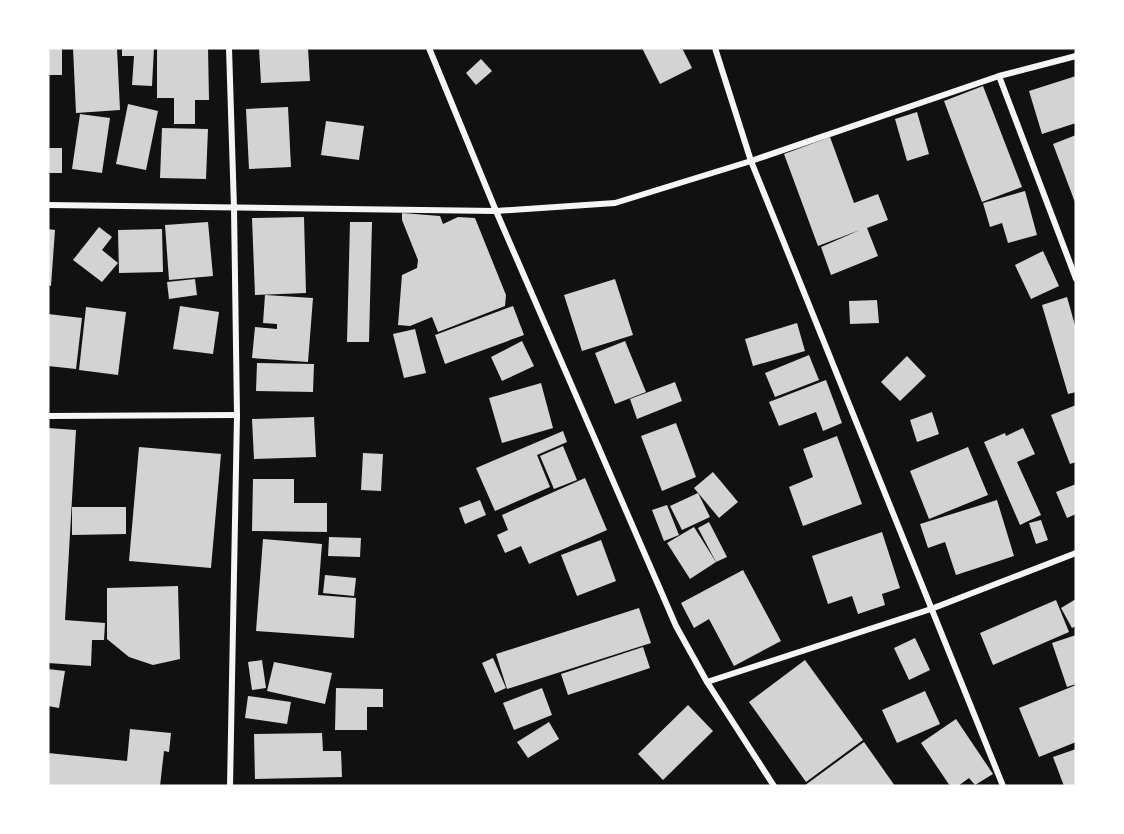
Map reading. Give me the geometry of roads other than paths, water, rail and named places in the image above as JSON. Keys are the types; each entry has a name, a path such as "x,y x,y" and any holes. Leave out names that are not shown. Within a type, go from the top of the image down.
{"street":[{"path":"229,48 237,415 230,786"},
{"path":"429,48 496,211 676,626 707,682 774,786"},
{"path":"715,48 751,161 1003,786"},
{"path":"48,205 496,211 615,203 751,161 999,76 1076,56"},
{"path":"999,76 1076,279"},
{"path":"48,416 237,415"},
{"path":"707,682 931,609 1076,553"}]}
